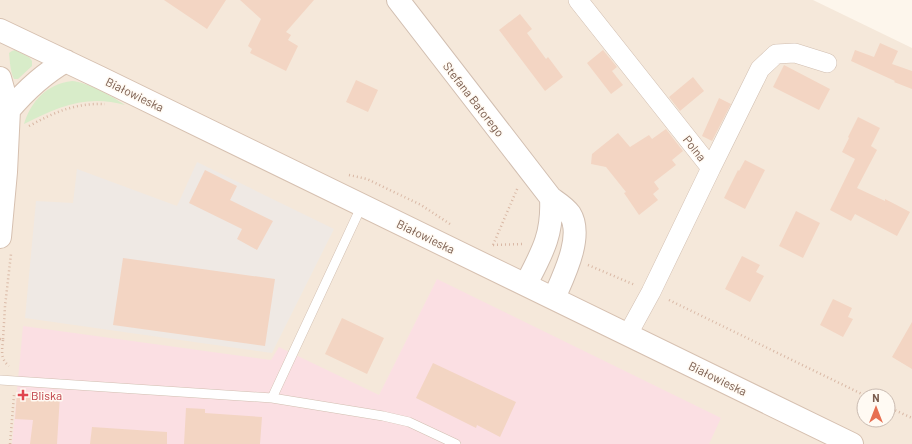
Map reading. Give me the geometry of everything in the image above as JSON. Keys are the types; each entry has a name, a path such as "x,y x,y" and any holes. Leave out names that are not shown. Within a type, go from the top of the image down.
{"main road":[{"name":"Stefana Batorego","path":"406,3 551,198 563,206 571,215 575,241 571,258 554,298"},
{"name":"Białowieska","path":"0,30 526,284 842,442"},
{"path":"9,110 28,88 54,68 66,61"},
{"path":"0,78 9,110 6,172 0,237"},
{"path":"526,284 544,249 552,212 551,198"}],"street":[{"name":"Polna","path":"578,0 711,168 651,292 628,334"},
{"path":"711,168 760,69 776,54 796,53 827,63"}],"lane":[{"path":"272,398 362,205"},
{"path":"0,380 272,398 383,416 409,422 456,444"}],"path":[{"path":"3,340 2,358 4,363 16,368 10,444"},
{"path":"896,411 912,418"}],"shaded area":[{"path":"0,0 813,0 912,48 912,444 0,444"},
{"path":"197,162 334,229 272,353 25,318 36,201 73,203 77,169 177,206"},
{"path":"437,279 721,418 709,444 12,444 23,326 271,360 279,347 379,395"}],"green space":[{"path":"15,50 29,57 32,61 32,66 18,79 14,79 10,63 9,53"},
{"path":"72,81 92,87 125,105 98,101 73,104 48,112 24,124 31,108 41,95 55,86"}],"building":[{"path":"164,0 226,0 207,29"},
{"path":"240,0 314,0 286,32 291,35 288,40 298,46 286,71 250,53 252,49 248,46 261,19"},
{"path":"520,14 532,29 527,33 546,59 548,57 563,77 545,91 499,30"},
{"path":"880,43 898,51 892,64 912,71 912,89 851,61 855,50 874,57"},
{"path":"603,50 617,67 612,71 623,85 611,94 587,63"},
{"path":"784,65 830,89 819,110 773,87"},
{"path":"693,77 704,91 680,111 669,97"},
{"path":"356,80 378,90 368,112 346,102"},
{"path":"719,98 731,104 712,141 702,136"},
{"path":"858,117 880,128 871,146 877,150 857,188 885,201 885,199 910,212 897,236 855,214 851,221 830,210 855,159 842,152"},
{"path":"666,129 683,151 672,160 676,165 654,182 659,189 653,194 658,200 639,215 624,193 626,192 606,167 591,164 592,154 618,133 630,147 649,135 652,139"},
{"path":"745,160 765,170 745,209 724,198 738,170 739,171"},
{"path":"205,170 237,186 230,200 273,221 257,250 237,239 242,229 189,203"},
{"path":"796,211 820,223 803,258 779,246"},
{"path":"742,256 760,265 756,272 764,276 750,302 725,289"},
{"path":"123,258 275,279 265,346 113,325"},
{"path":"833,299 852,308 848,317 853,319 843,337 820,325"},
{"path":"342,318 384,338 367,374 325,354"},
{"path":"912,322 912,369 892,357"},
{"path":"433,363 516,402 500,437 477,425 476,428 416,398"},
{"path":"17,392 60,395 57,444 30,444 33,420 15,419"},
{"path":"186,408 205,409 205,413 262,417 260,444 184,444"},
{"path":"92,427 167,432 167,444 90,444"}],"place":[{"name":"Bliska","path":"23,395"}]}
